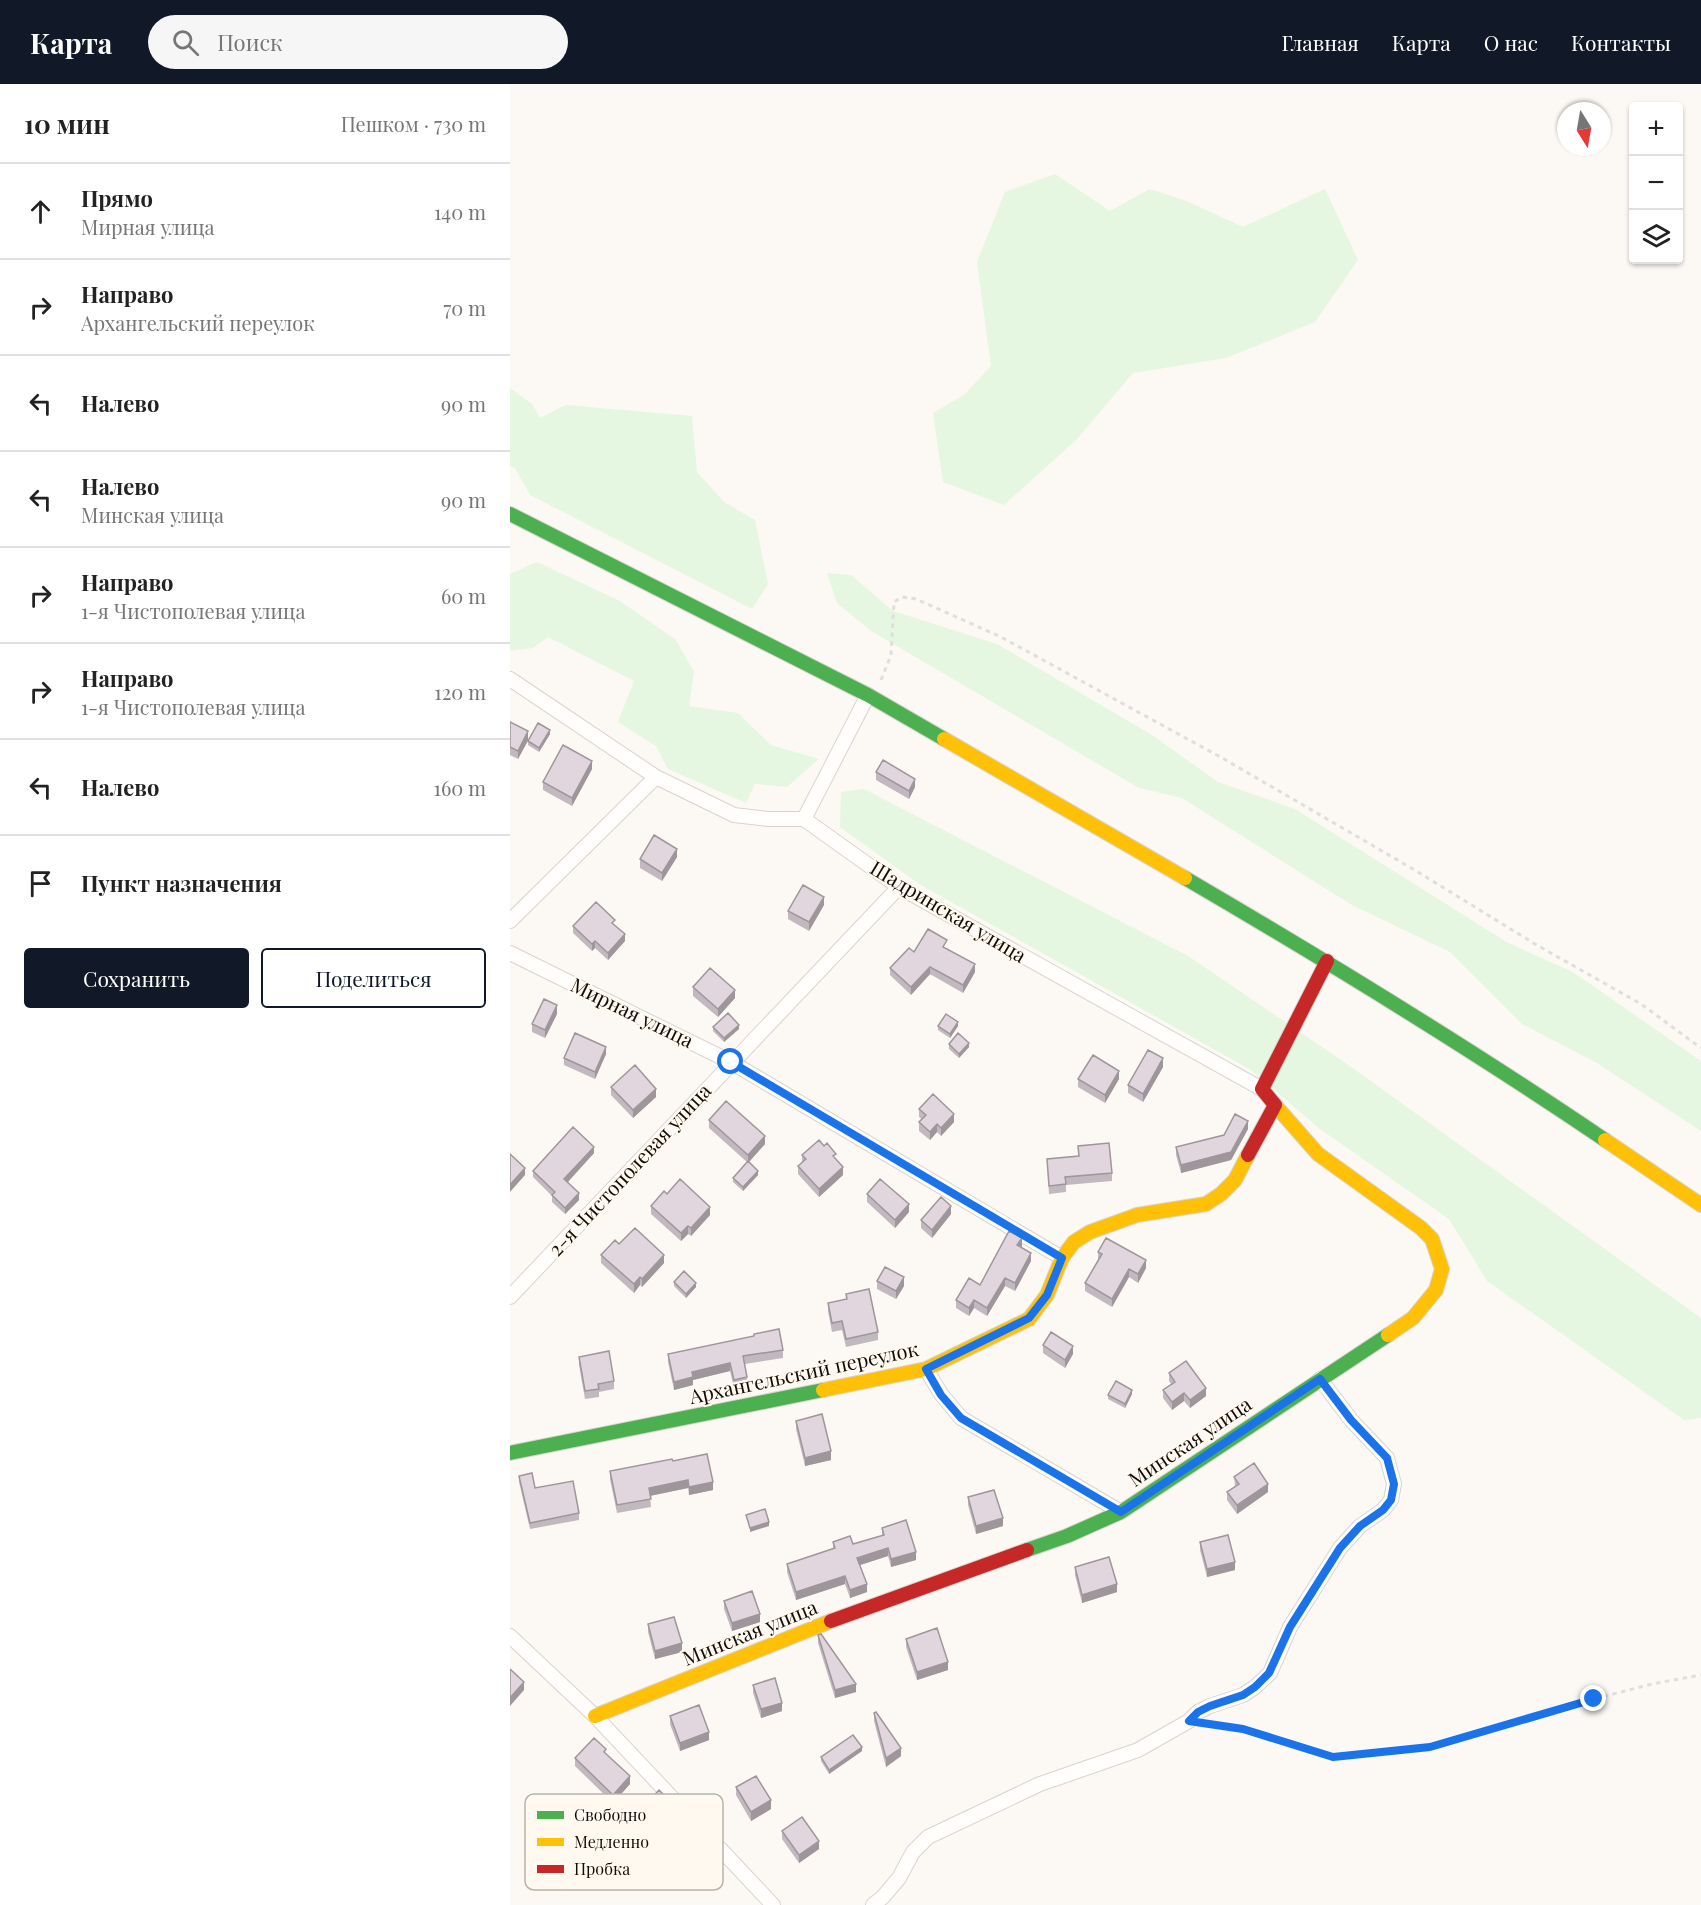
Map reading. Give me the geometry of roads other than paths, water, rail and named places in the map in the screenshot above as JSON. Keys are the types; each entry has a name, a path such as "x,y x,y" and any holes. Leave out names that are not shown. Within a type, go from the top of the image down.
{"street":[{"path":"510,514 868,695 1327,962 1555,1106 1701,1205"},
{"path":"510,679 656,777 734,815 768,819 804,819 868,695"},
{"path":"510,921 656,777"},
{"name":"Шадринская улица","path":"804,819 898,888 1262,1089"},
{"name":"2-я Чистополевая улица","path":"510,1297 898,888"},
{"name":"Мирная улица","path":"510,953 731,1062 1062,1258"},
{"path":"1262,1089 1327,962"},
{"name":"Минская улица","path":"595,1716 824,1624 1067,1536 1121,1512 1413,1318 1436,1290 1442,1269 1432,1239 1421,1228 1318,1154 1262,1089"},
{"path":"1062,1258 1074,1242 1090,1232 1137,1215 1206,1204 1221,1194 1235,1180 1275,1105"},
{"name":"Архангельский переулок","path":"510,1453 926,1369 1029,1318 1047,1295 1062,1258"},
{"path":"926,1369 941,1395 961,1418 1121,1512"},
{"path":"873,1905 883,1897 898,1878 913,1852 928,1837 1040,1784 1137,1750 1189,1721 1198,1712 1243,1695 1269,1673 1290,1627 1340,1548 1360,1526 1383,1510 1391,1500 1394,1484 1387,1458 1351,1420 1320,1379"},
{"path":"510,1636 595,1716 668,1794"},
{"path":"723,1852 773,1905"}]}
